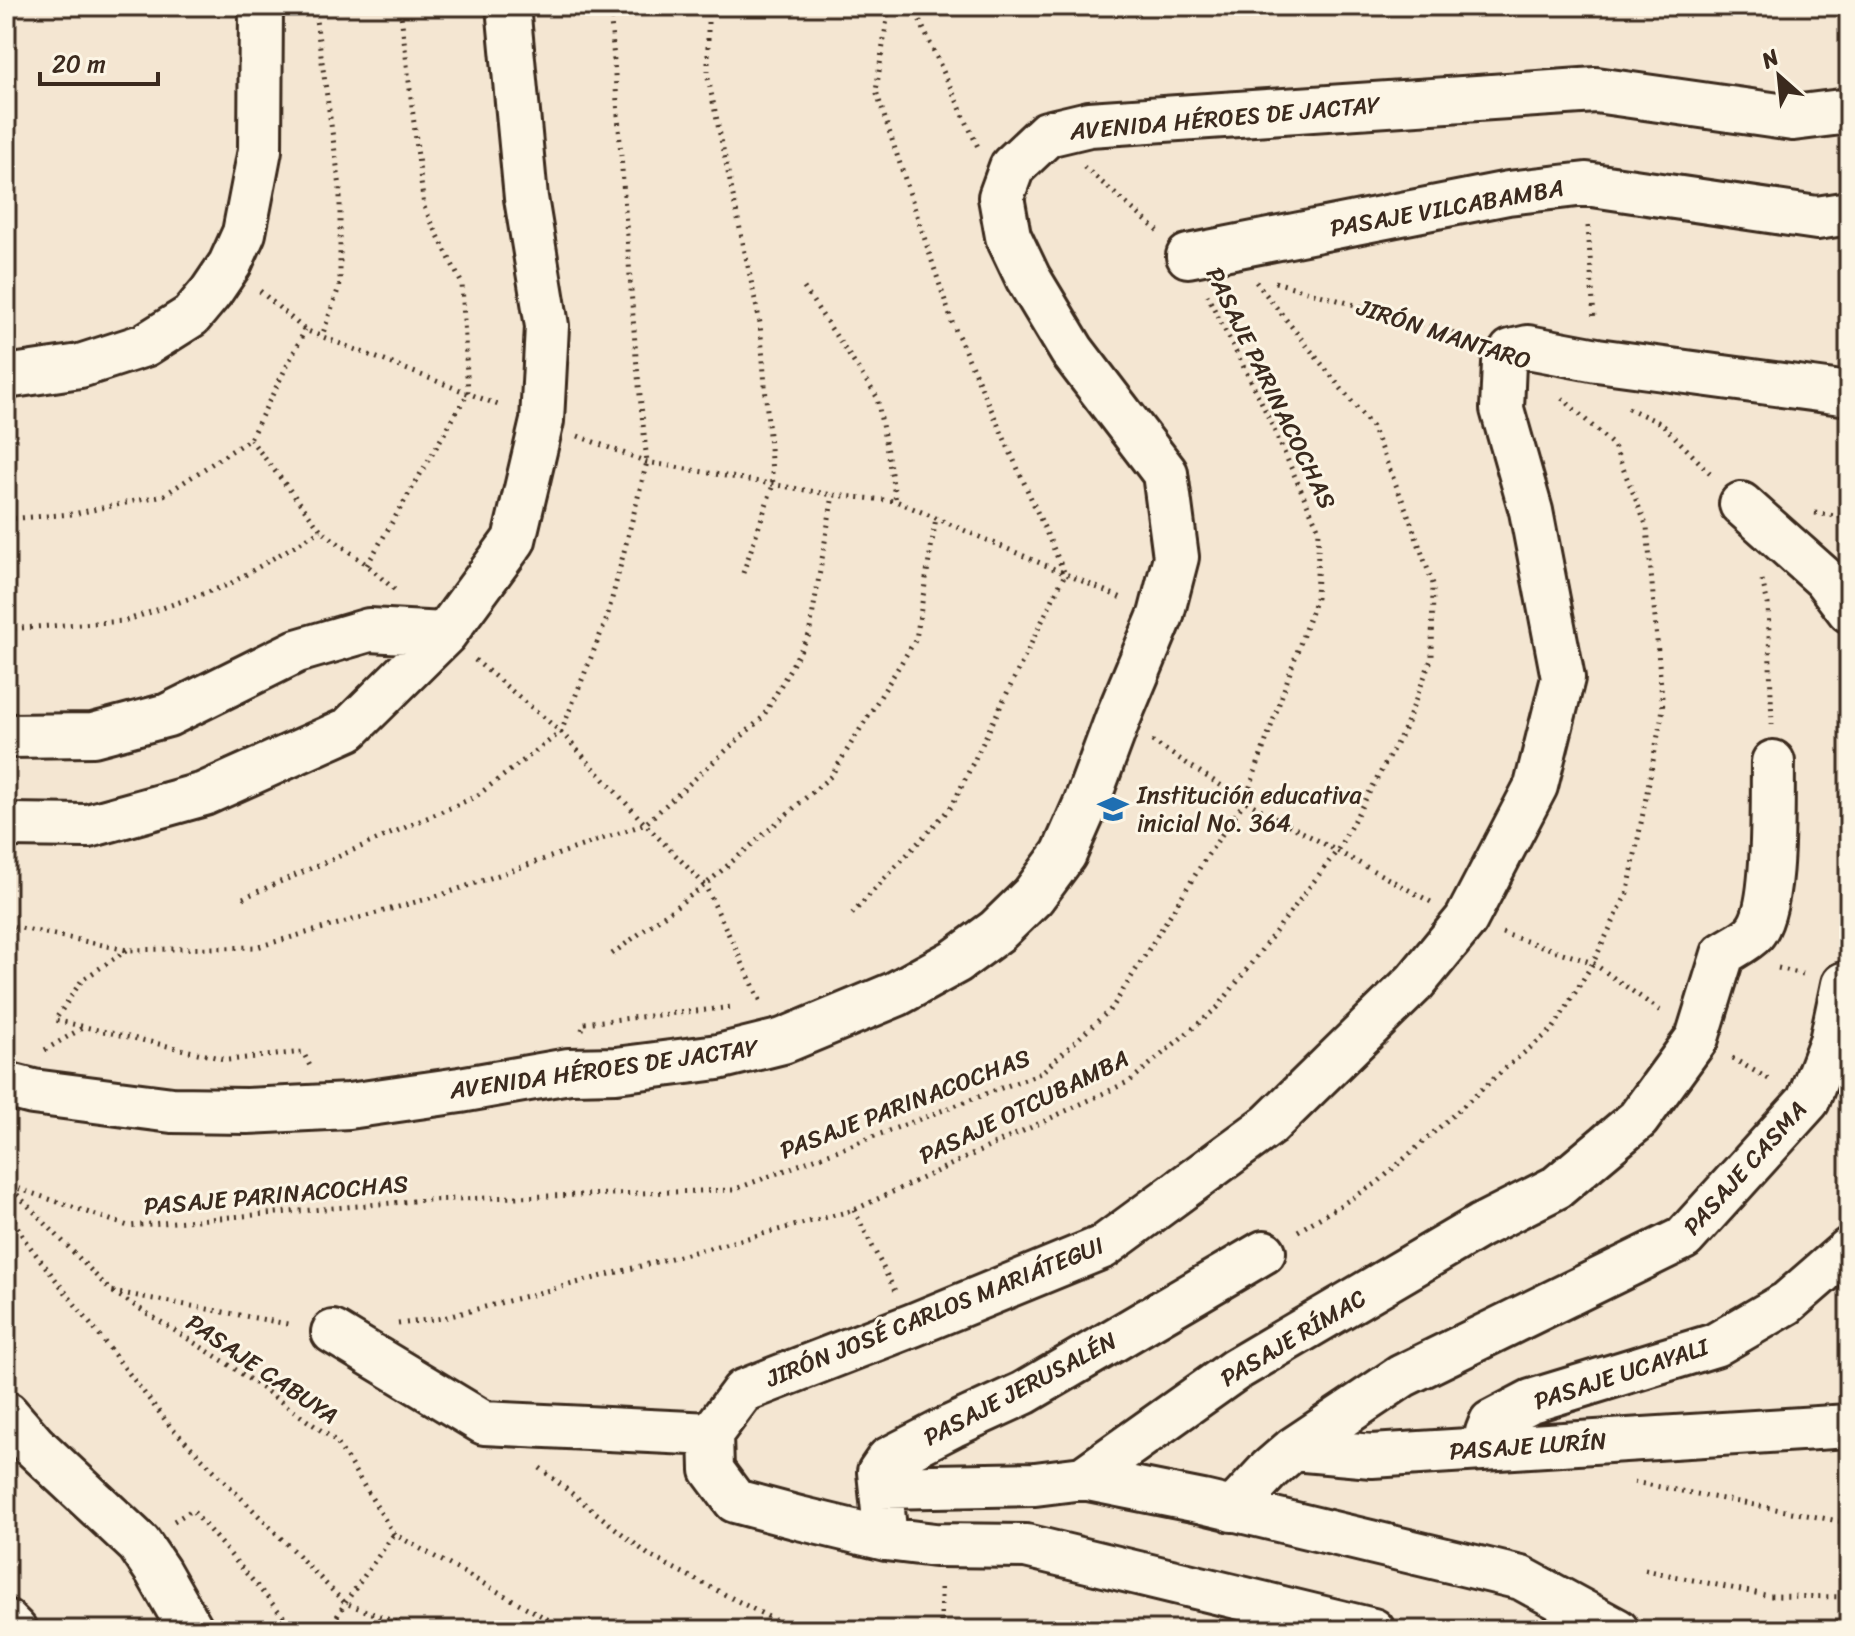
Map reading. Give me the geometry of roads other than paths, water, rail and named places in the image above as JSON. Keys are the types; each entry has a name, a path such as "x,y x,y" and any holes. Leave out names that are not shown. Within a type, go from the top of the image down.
{"street":[{"path":"6,377 80,366 145,345 191,316 211,292 230,264 244,233 260,150 261,6"},
{"path":"6,825 88,826 204,794 349,729 445,634 514,540 542,421 547,326 526,198 508,6"},
{"name":"AVENIDA HÉROES DE JACTAY","path":"6,1085 33,1092 172,1110 247,1111 349,1106 569,1071 616,1070 718,1057 783,1041 896,994 956,961 997,931 1033,896 1064,854 1161,615 1176,557 1165,473 1072,351 1028,278 1008,236 1001,197 1012,167 1047,134 1089,124 1596,90 1793,118 1849,111"},
{"name":"PASAJE VILCABAMBA","path":"1188,256 1508,193 1586,184 1817,218 1849,213"},
{"name":"JIRÓN JOSÉ CARLOS MARIÁTEGUI","path":"711,1434 743,1391 1103,1247 1269,1125 1415,982 1466,920 1536,786 1563,678 1531,511 1502,409 1504,363 1511,351 1528,347 1597,360 1849,394"},
{"path":"1741,504 1824,578 1849,611"},
{"path":"6,736 93,735 168,715 297,651 369,630 445,634"},
{"name":"PASAJE RÍMAC","path":"1083,1478 1235,1370 1480,1226 1557,1187 1638,1119 1697,1038 1723,954 1755,933 1765,912 1770,890 1773,762"},
{"name":"PASAJE CASMA","path":"1293,1449 1402,1376 1684,1238 1808,1101 1831,1041 1843,984"},
{"name":"PASAJE UCAYALI","path":"1496,1447 1487,1432 1491,1422 1531,1401 1715,1345 1787,1303 1849,1249"},
{"name":"PASAJE JERUSALÉN","path":"881,1487 879,1472 888,1459 1024,1393 1264,1252"},
{"path":"333,1332 484,1423 711,1434 712,1470 735,1501 886,1539 935,1545 1026,1546 1373,1630"},
{"path":"6,1414 33,1445 139,1544 191,1630"},
{"name":"PASAJE LURÍN","path":"1293,1449 1372,1456 1849,1426"},
{"path":"1232,1510 1293,1449"},
{"path":"886,1539 881,1487 1035,1484 1083,1478 1203,1502 1521,1578 1617,1630"},
{"path":"6,1621 15,1630"}],"place":[{"name":"Institución educativa inicial No. 364","path":"1113,809"}]}
